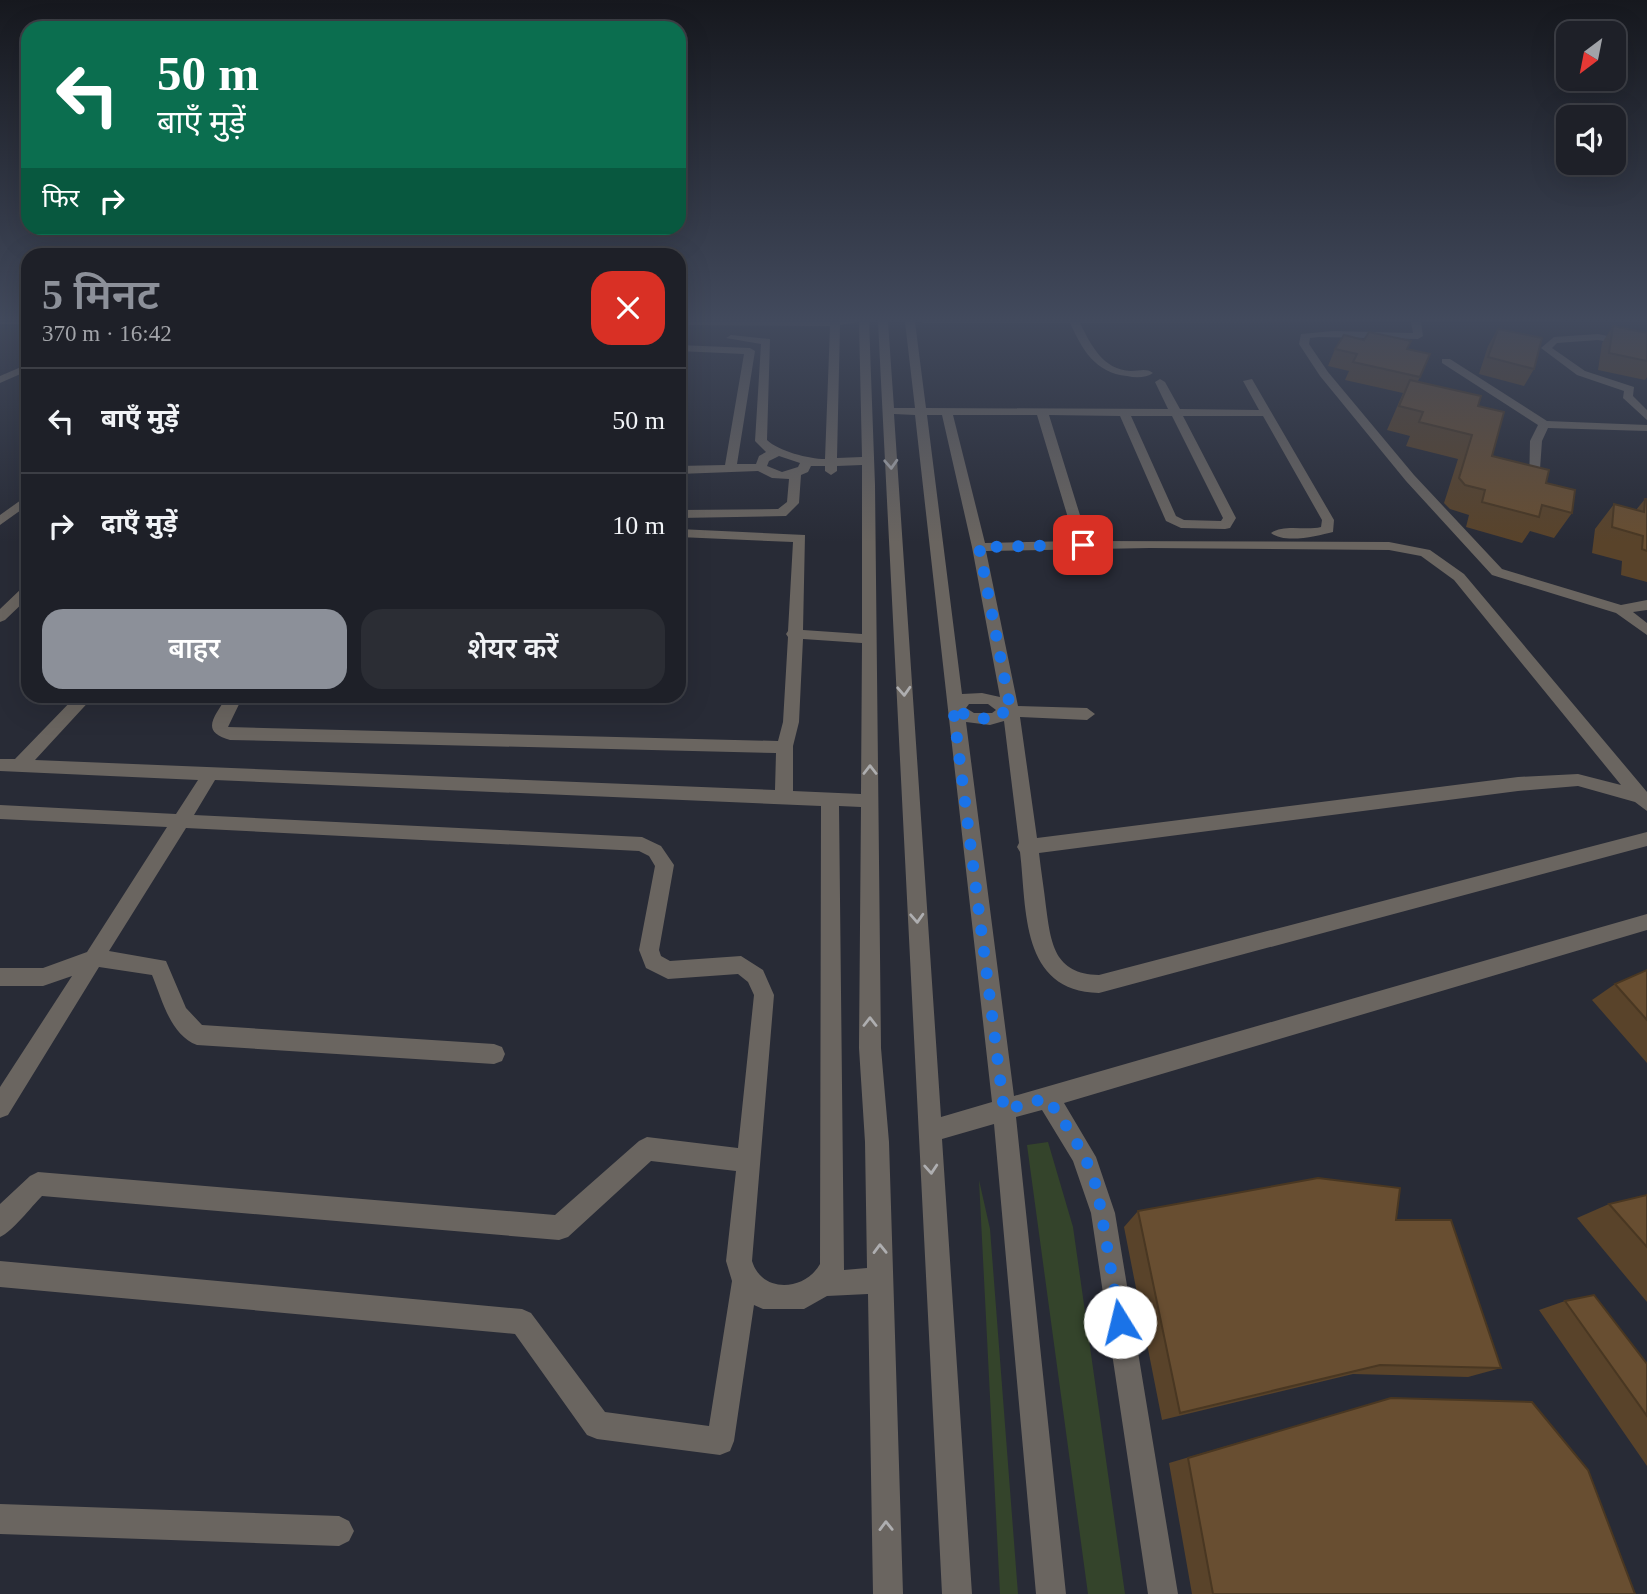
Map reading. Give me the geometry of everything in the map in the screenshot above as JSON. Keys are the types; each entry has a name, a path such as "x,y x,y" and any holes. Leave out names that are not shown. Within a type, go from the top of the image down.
{"street":[{"path":"730,468 744,393"},
{"path":"763,393 761,441 765,448 774,453"},
{"path":"832,467 834,393"},
{"path":"867,393 868,468 883,656 928,1132 957,1594"},
{"path":"884,393 888,411 883,656 870,801 870,1048 877,1142 888,1594"},
{"path":"917,393 1004,1110 1051,1594"},
{"path":"1124,412 1171,518 1181,524 1225,525 1230,518 1166,393"},
{"path":"979,547 1082,539 1314,533 1328,529 1328,520 1256,393"},
{"path":"1340,393 1410,478 1497,572 1621,610 1647,630"},
{"path":"1496,393 1544,424 1647,428"},
{"path":"1628,393 1627,396 1647,417"},
{"path":"888,411 1268,413"},
{"path":"947,412 979,547 1008,711 1042,947 1050,964 1081,985 1099,984 1647,839"},
{"path":"1042,412 1082,539"},
{"path":"1533,483 1536,441 1544,424"},
{"path":"686,514 780,513 793,503 802,468 794,453 774,453 763,459 761,467"},
{"path":"686,470 761,467 774,475 802,468 868,468"},
{"path":"0,522 21,505"},
{"path":"686,533 800,538 793,634 791,722 785,746 784,797"},
{"path":"1082,539 1389,546 1425,553 1459,577 1644,800"},
{"path":"0,617 21,597"},
{"path":"1621,610 1647,605"},
{"path":"793,634 883,656"},
{"path":"19,766 79,703"},
{"path":"231,703 219,724 220,730 230,734 766,748 785,746"},
{"path":"955,707 962,715 970,718 996,719 1008,711 1087,714"},
{"path":"0,765 870,801"},
{"path":"0,1107 211,773"},
{"path":"1026,847 1518,784 1578,780 1644,800"},
{"path":"823,1284 833,1266 830,799"},
{"path":"0,812 642,844 655,851 664,865 649,950 653,962 668,970 741,965 756,976 764,995 739,1261 745,1281 720,1441 597,1425 522,1322 0,1274"},
{"path":"928,1132 1647,922"},
{"path":"0,977 43,977 95,958 159,967 178,1014 197,1035 494,1054"},
{"path":"1047,1098 1079,1144 1094,1174 1103,1213 1163,1594"},
{"path":"0,1225 11,1209 38,1184 559,1228 648,1149 749,1161"},
{"path":"745,1281 763,1296 804,1296 823,1284 881,1280"},
{"path":"0,1520 339,1531"}],"green space":[{"path":"1048,1142 1073,1227 1125,1594 1088,1594 1027,1145"},
{"path":"979,1180 990,1229 1018,1594 1000,1594"}],"building":[{"path":"1404,393 1469,393 1481,396 1478,406 1504,412 1492,456 1549,470 1546,483 1575,490 1572,513 1542,505 1539,517 1482,502 1485,490 1465,485 1459,478 1472,435 1419,422 1423,412 1399,406"},
{"path":"1645,499 1647,551 1642,549 1643,536 1612,527 1614,504 1644,512"},
{"path":"1647,970 1647,1020 1615,984"},
{"path":"1318,1178 1400,1188 1396,1220 1451,1220 1501,1368 1380,1365 1180,1413 1138,1211"},
{"path":"1647,1195 1647,1247 1609,1204"},
{"path":"1594,1295 1647,1364 1647,1416 1565,1301"},
{"path":"1391,1398 1532,1402 1588,1470 1635,1594 1213,1594 1188,1458"}],"route":[{"path":"1083,545 979,547 1011,712 1005,711 1001,717 991,720 970,718 962,715 957,707 953,707 1004,1110 1047,1098 1079,1144 1094,1174 1103,1213 1120,1322"}]}
